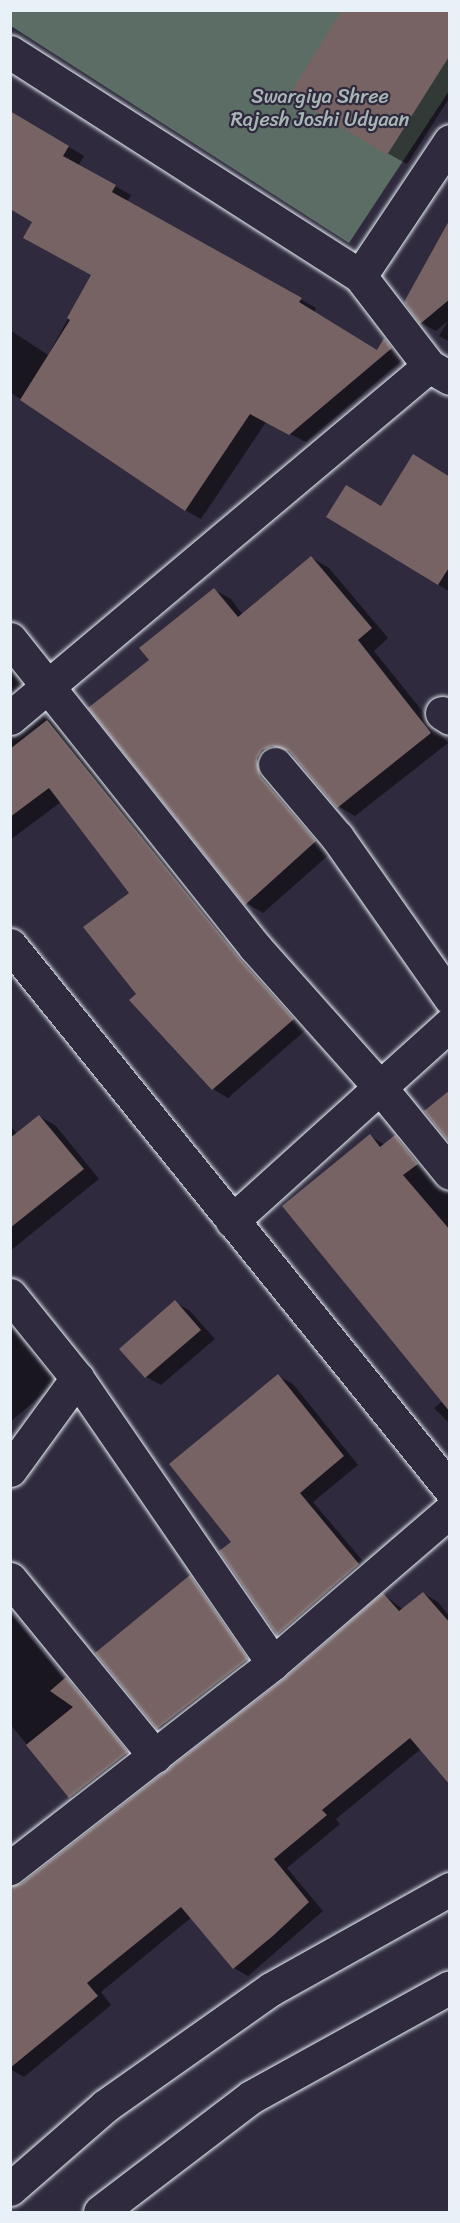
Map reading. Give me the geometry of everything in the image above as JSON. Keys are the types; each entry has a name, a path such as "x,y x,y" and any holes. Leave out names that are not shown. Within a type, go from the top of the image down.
{"street":[{"path":"10,52 360,276 439,372 10,718"},
{"path":"360,276 450,141"},
{"path":"10,639 50,685 255,947 379,1086 450,1173"},
{"path":"275,764 337,837 450,998"},
{"path":"10,945 450,1489"},
{"path":"232,1221 450,1024"},
{"path":"10,1295 77,1378 273,1663"},
{"path":"10,1470 77,1378"},
{"path":"10,1868 273,1663 450,1511"},
{"path":"10,1579 154,1756"},
{"path":"10,2189 105,2106 271,1989 450,1889"},
{"path":"100,2212 251,2097 450,1987"}],"green space":[{"name":"Swargiya Shree Rajesh Joshi Udyaan","path":"10,11 449,11 449,91 349,243 11,26"}],"building":[{"path":"342,10 450,10 450,55 387,155 289,95"},
{"path":"10,111 69,146 63,156 116,185 112,192 302,298 299,302 377,350 384,338 392,348 289,435 250,414 185,511 20,400 70,320 67,318 91,275 23,238 32,222 10,209"},
{"path":"450,219 450,299 420,324 404,302"},
{"path":"413,454 450,477 450,566 438,585 326,517 346,485 381,506"},
{"path":"311,556 372,628 358,640 431,733 337,808 289,751 272,746 262,750 257,758 260,776 316,841 245,905 88,708 149,660 139,648 214,588 238,617"},
{"path":"47,720 240,959 294,1019 212,1090 129,1000 136,994 83,927 129,893 49,788 10,817 10,749"},
{"path":"450,1090 450,1141 449,1142 424,1111"},
{"path":"39,1115 84,1169 10,1228 10,1138"},
{"path":"370,1134 380,1147 395,1135 418,1164 403,1175 450,1230 450,1412 282,1206"},
{"path":"175,1300 201,1330 145,1378 119,1349"},
{"path":"278,1374 344,1456 300,1493 359,1564 277,1635 219,1551 231,1542 169,1464"},
{"path":"190,1575 248,1659 157,1729 95,1653"},
{"path":"423,1592 450,1623 450,1785 410,1738 322,1810 327,1815 274,1859 309,1902 233,1969 181,1907 87,1983 98,1996 10,2068 10,1887 22,1883 285,1678 383,1593 399,1611"},
{"path":"66,1677 128,1752 69,1798 26,1745 73,1707 50,1691"}]}
